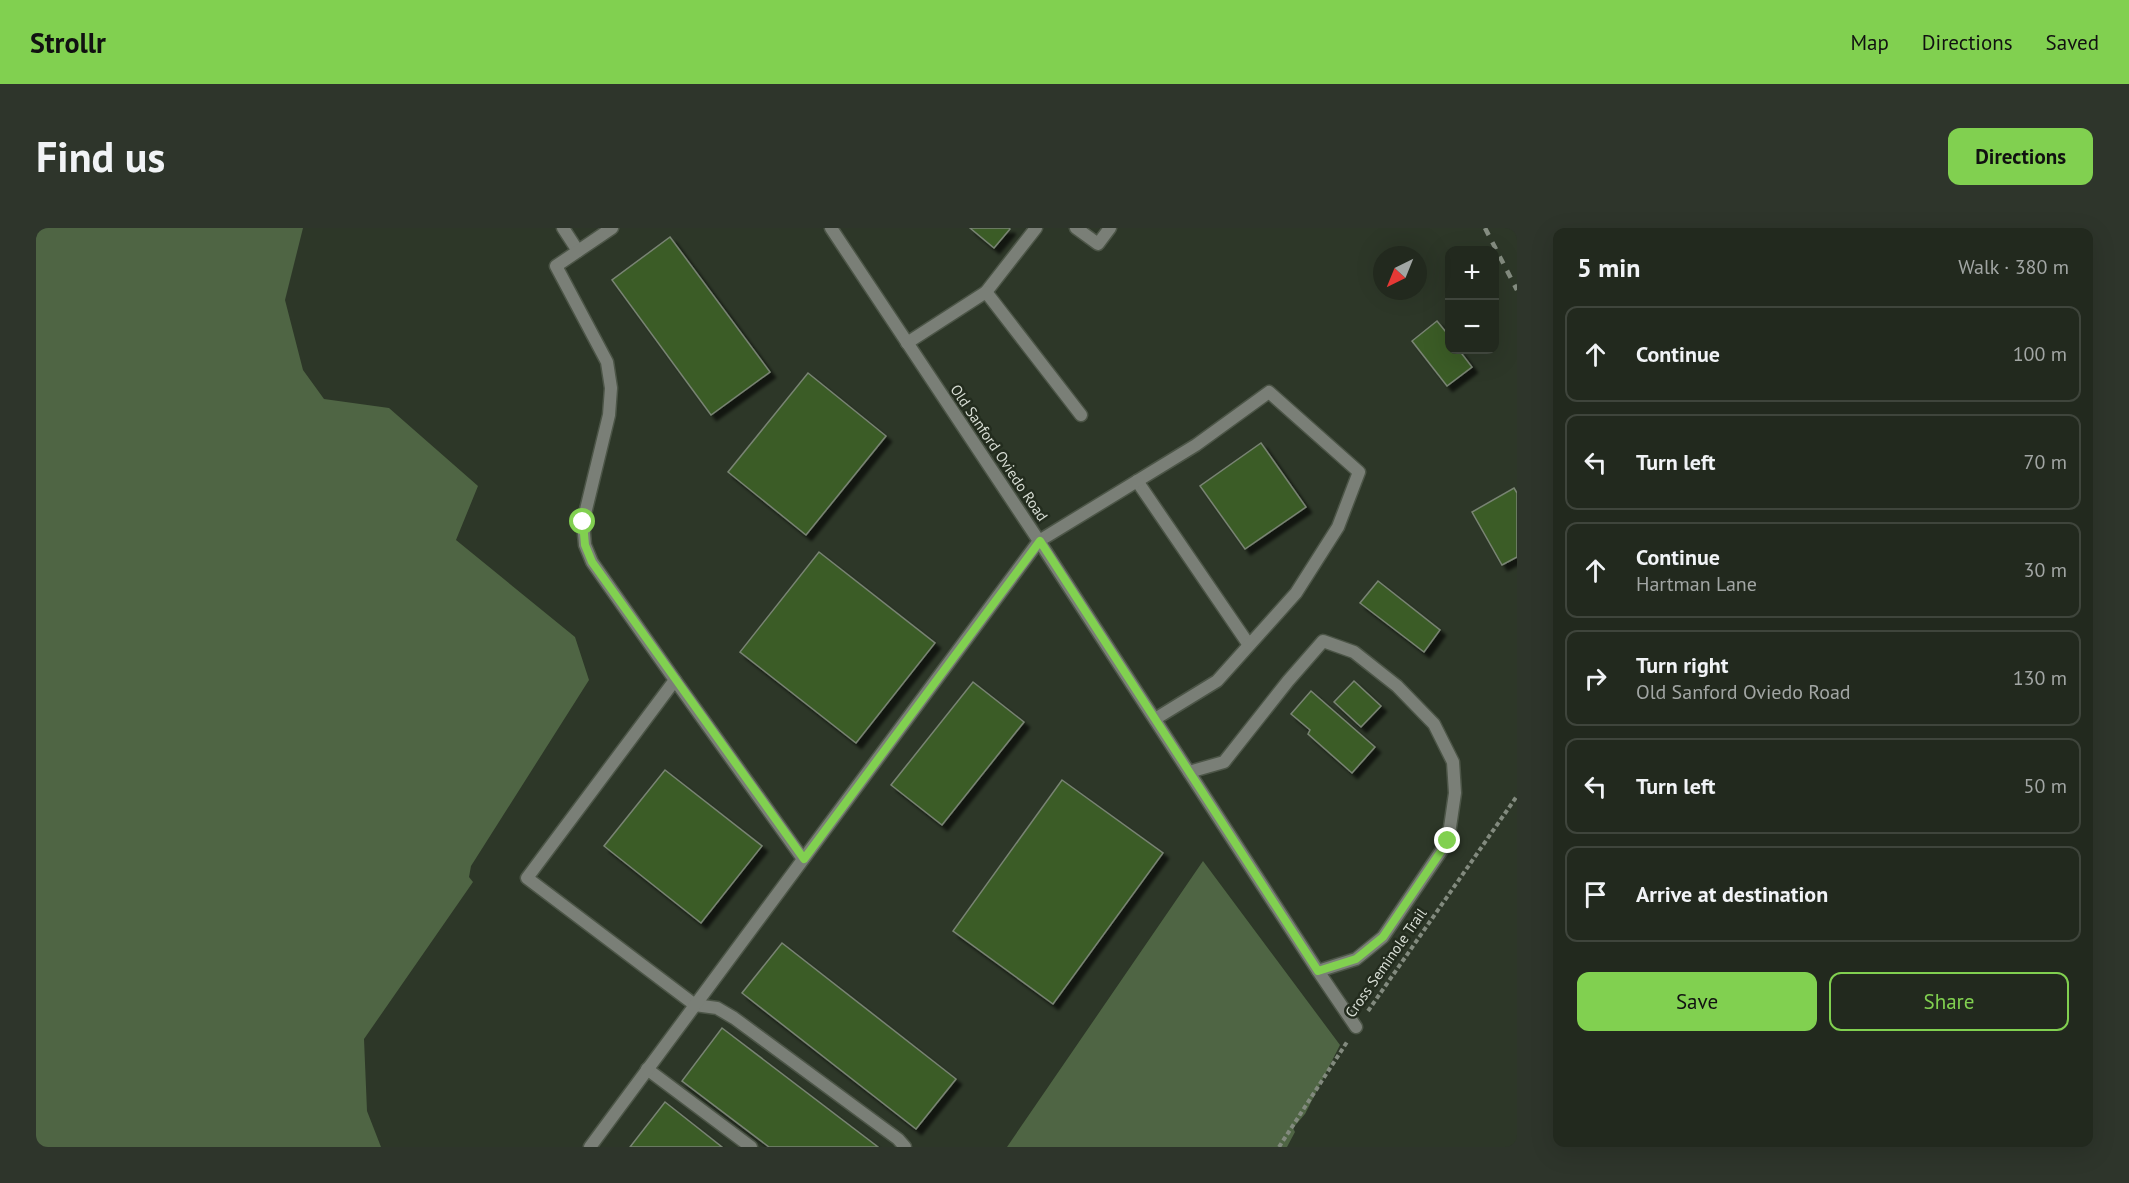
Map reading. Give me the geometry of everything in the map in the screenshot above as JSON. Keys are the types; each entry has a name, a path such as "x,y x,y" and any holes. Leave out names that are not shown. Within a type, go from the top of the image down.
{"street":[{"path":"563,228 578,251"},
{"path":"612,228 556,266 607,362 611,388 609,415 583,522 585,545 592,562 804,859"},
{"name":"Old Sanford Oviedo Road","path":"831,228 1040,541 1356,1027"},
{"path":"907,343 986,292 1036,228"},
{"path":"1076,228 1098,244 1110,228"},
{"path":"986,292 1081,416"},
{"path":"590,1147 1040,541 1196,445 1269,392 1359,472 1338,527 1296,593 1217,681 1155,719"},
{"path":"1137,481 1249,645"},
{"path":"1189,772 1224,762 1323,641 1354,652 1397,686 1434,724 1453,762 1455,793 1448,841 1383,937 1356,959 1318,971"},
{"path":"675,680 527,878 695,1005 717,1008 734,1018 898,1139 905,1147"},
{"path":"648,1069 751,1147"}],"path":[{"name":"Cross Seminole Trail","path":"1279,1147 1356,1027 1517,796"}],"green space":[{"path":"36,228 303,228 285,300 303,370 324,399 389,408 478,486 456,540 575,637 589,680 471,866 469,877 473,882 364,1039 367,1111 381,1147 36,1147"},
{"path":"1203,861 1340,1045 1305,1114 1293,1128 1295,1132 1287,1147 1007,1147"}],"building":[{"path":"970,228 1009,228 1010,229 994,248"},
{"path":"670,237 770,372 711,415 612,280"},
{"path":"1437,321 1445,331 1445,354 1462,354 1472,367 1447,386 1412,341"},
{"path":"808,373 886,436 806,535 728,472"},
{"path":"1261,443 1306,507 1245,549 1200,486"},
{"path":"1514,488 1517,493 1517,557 1502,565 1472,512"},
{"path":"819,552 935,643 856,743 740,652"},
{"path":"1378,581 1440,630 1424,652 1360,603"},
{"path":"1354,681 1381,706 1361,727 1334,702"},
{"path":"973,682 1024,722 942,825 891,785"},
{"path":"1311,691 1375,747 1352,773 1308,734 1310,730 1291,714"},
{"path":"665,770 762,846 701,923 604,846"},
{"path":"1062,780 1163,853 1053,1004 953,931"},
{"path":"782,943 956,1079 916,1129 742,993"},
{"path":"722,1028 878,1147 769,1147 682,1081"},
{"path":"665,1102 722,1147 630,1147"}],"railway":[{"path":"1485,228 1517,290"}],"route":[{"path":"583,522 585,545 592,562 804,859 1040,541 1318,971 1356,959 1383,937 1448,841"}]}
